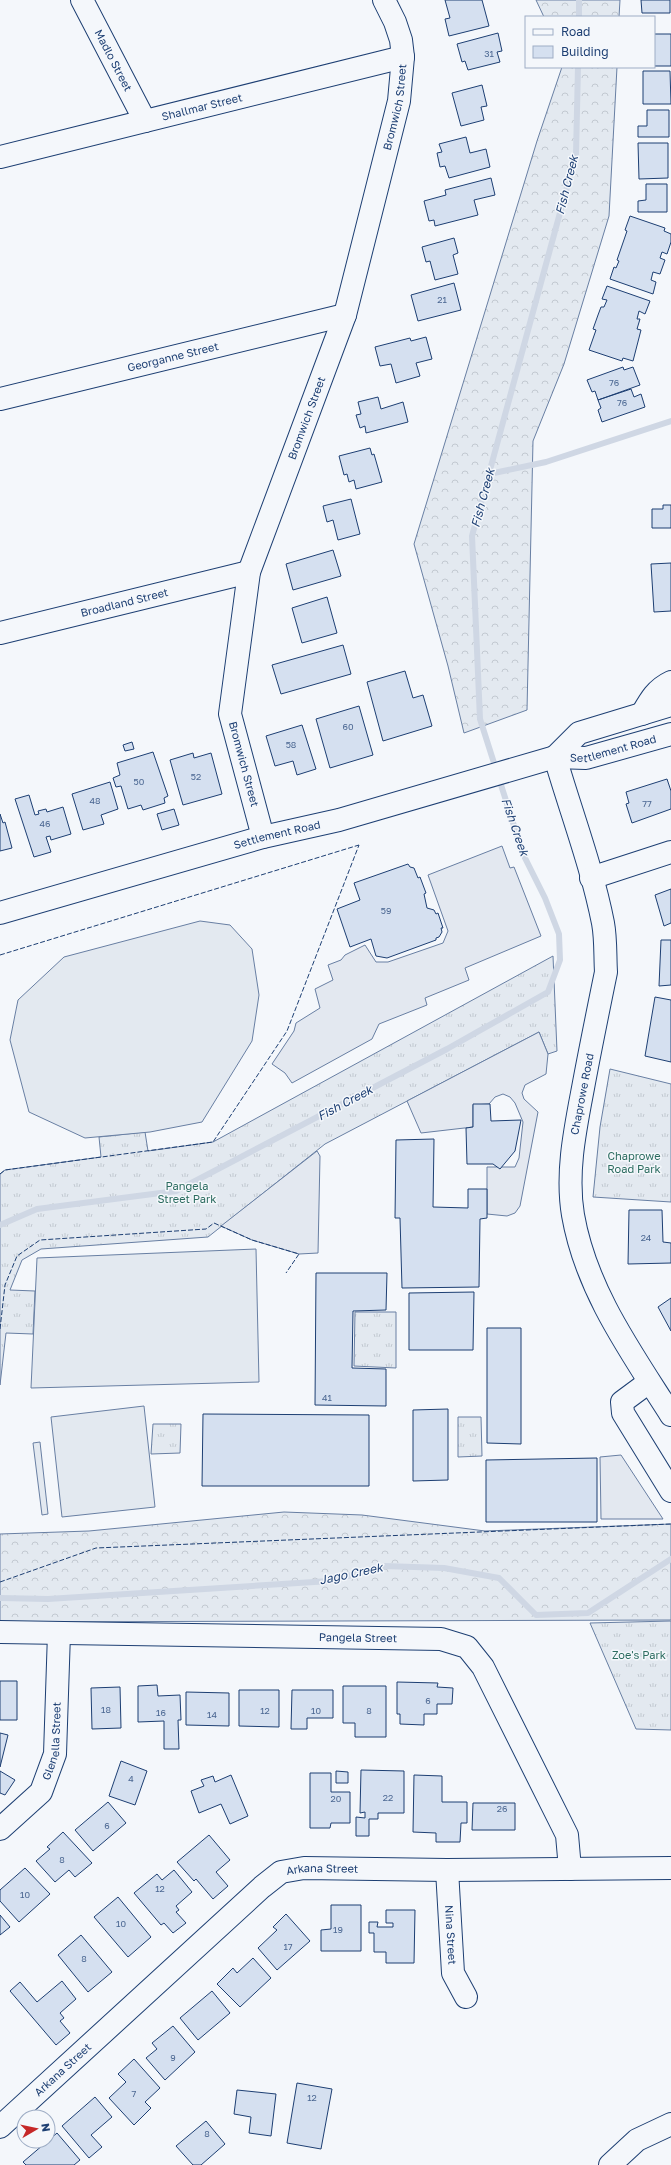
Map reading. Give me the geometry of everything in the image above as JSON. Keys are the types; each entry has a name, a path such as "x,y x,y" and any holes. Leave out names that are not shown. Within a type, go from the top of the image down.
{"street":[{"name":"Madlo Street","path":"82,0 145,121"},
{"name":"Bromwich Street","path":"263,837 230,714 249,572 345,315 399,101 403,57 397,28 384,0"},
{"name":"Shallmar Street","path":"0,157 403,57"},
{"name":"Georganne Street","path":"0,399 345,315"},
{"name":"Broadland Street","path":"0,633 249,572"},
{"path":"671,682 662,686 655,693 642,714 651,720 671,720"},
{"name":"Settlement Road","path":"555,757 579,733 671,705"},
{"name":"Settlement Road","path":"0,913 263,837 339,820 555,757 586,758 671,734"},
{"name":"Chaprowe Road","path":"555,757 603,924 606,972 573,1139 571,1186 573,1214 579,1242 590,1276 610,1318 671,1415"},
{"path":"591,878 671,852"},
{"path":"649,1382 622,1402 623,1413 671,1491"},
{"name":"Pangela Street","path":"0,1632 441,1639 467,1647 483,1667 567,1835 570,1869"},
{"name":"Glenella Street","path":"0,1830 41,1792 56,1754 59,1634"},
{"name":"Arkana Street","path":"0,2127 262,1887 281,1872 304,1868 447,1870 671,1868"},
{"name":"Nina Street","path":"447,1870 453,1973 466,1997"},
{"path":"610,2165 637,2140 671,2124"}],"green space":[{"path":"536,0 620,0 619,16 544,16"},
{"path":"562,68 617,68 609,216 564,364 533,441 527,710 464,733 448,666 414,544 537,141"},
{"path":"200,921 230,925 252,949 259,995 252,1041 202,1122 150,1132 85,1138 29,1112 10,1040 18,1000 64,957"},
{"name":"Pangela Street Park","path":"553,956 557,1051 548,1054 539,1032 325,1144 208,1237 41,1249 22,1260 10,1290 35,1291 33,1334 6,1333 0,1385 0,1174 5,1170 101,1157 99,1137 145,1132 148,1151 213,1142"},
{"name":"Chaprowe Road Park","path":"610,1069 671,1084 671,1202 593,1197 600,1127"},
{"path":"256,1249 259,1382 31,1388 37,1258"},
{"path":"355,1312 396,1312 396,1368 354,1366"},
{"path":"144,1406 155,1507 62,1517 51,1417"},
{"path":"458,1417 481,1417 482,1456 458,1457"},
{"path":"153,1424 181,1424 180,1453 151,1454"},
{"path":"40,1442 48,1514 42,1515 33,1443"},
{"path":"284,1512 362,1515 485,1531 671,1524 671,1620 0,1622 0,1534 89,1531"},
{"name":"Zoe's Park","path":"671,1621 671,1730 636,1729 590,1623"}],"shaded area":[{"path":"502,846 510,868 514,867 541,936 465,968 469,980 425,998 427,1005 379,1024 372,1039 292,1083 285,1073 272,1064 294,1031 296,1023 320,1008 315,989 333,980 328,965 341,960 345,955 365,945 376,962 388,962 443,943 448,931 428,875"},
{"path":"539,1032 548,1054 546,1074 525,1085 522,1093 524,1099 538,1112 520,1206 515,1213 507,1216 487,1214 487,1167 515,1167 519,1158 523,1122 515,1103 510,1097 503,1094 495,1097 489,1104 473,1105 473,1127 421,1133 407,1101"},
{"path":"317,1151 320,1156 318,1253 299,1254 252,1240 221,1226"},
{"path":"621,1455 663,1519 601,1519 600,1457"}],"building":[{"path":"445,0 482,0 489,26 449,36 445,19 450,18"},
{"path":"641,0 670,0 670,13 642,13"},
{"path":"498,33 502,51 497,52 500,62 468,70 465,61 462,62 457,44"},
{"path":"655,34 671,34 671,66 655,66"},
{"path":"643,71 670,71 671,104 643,104"},
{"path":"482,85 487,106 481,107 484,120 461,126 452,93"},
{"path":"647,110 669,110 669,137 638,137 638,126 647,126"},
{"path":"466,137 470,153 486,149 490,167 449,178 445,166 440,167 437,153 442,152 439,144"},
{"path":"638,143 668,143 668,178 639,179"},
{"path":"491,178 495,195 474,200 478,215 435,226 434,220 429,221 424,201 446,195 445,190"},
{"path":"646,184 667,184 667,212 638,212 638,201 646,200"},
{"path":"630,216 665,228 664,231 671,234 671,242 667,254 662,252 660,258 665,260 660,274 653,272 651,280 656,282 653,294 610,279 614,267 616,268 619,261 617,260 627,231 625,230"},
{"path":"454,238 458,253 453,255 458,274 435,280 430,261 426,262 422,247"},
{"path":"454,283 461,310 418,321 411,295"},
{"path":"607,286 650,301 645,314 639,311 637,319 640,319 637,329 641,330 633,361 623,358 622,361 589,350 596,330 593,329 598,315 601,307 604,307 607,300 602,299"},
{"path":"426,337 432,359 416,363 420,376 396,383 391,364 380,366 375,347 410,338 411,341"},
{"path":"623,367 624,370 633,367 640,385 598,400 595,391 592,392 587,380"},
{"path":"631,389 634,397 641,394 645,407 602,422 598,410 601,408 598,400"},
{"path":"378,397 381,409 403,402 408,422 366,433 365,426 360,428 356,415 361,414 358,402"},
{"path":"370,448 372,455 374,454 382,482 356,489 354,480 349,482 347,474 344,475 339,456"},
{"path":"351,499 360,534 338,540 333,520 327,522 323,506"},
{"path":"663,505 671,505 671,528 652,528 652,509 663,509"},
{"path":"333,550 341,576 293,590 286,564"},
{"path":"671,563 671,611 654,612 651,564"},
{"path":"327,597 337,633 302,643 292,608"},
{"path":"343,645 351,674 281,694 272,665"},
{"path":"405,671 413,698 423,695 432,726 383,741 367,682"},
{"path":"359,706 373,755 330,768 316,719"},
{"path":"302,725 316,769 297,775 293,761 275,766 266,736"},
{"path":"132,742 134,749 125,751 123,745"},
{"path":"153,752 168,796 164,798 165,803 143,810 141,805 128,809 121,786 116,787 113,778 120,775 117,763"},
{"path":"193,753 194,758 211,753 222,794 183,805 170,760"},
{"path":"667,779 671,791 671,809 632,823 626,804 629,803 626,792"},
{"path":"110,782 118,809 101,815 104,824 83,830 72,794"},
{"path":"29,795 35,815 39,814 38,811 46,809 47,812 63,807 71,834 51,840 50,836 46,837 51,852 34,857 15,799"},
{"path":"174,809 179,825 162,830 157,814"},
{"path":"0,814 3,823 5,822 12,848 0,851"},
{"path":"408,864 410,867 414,868 418,878 420,877 426,893 424,894 427,908 434,910 436,914 438,913 443,928 441,928 442,932 439,937 436,938 436,940 387,958 376,956 371,939 350,947 337,909 360,900 354,883"},
{"path":"671,889 671,923 664,926 655,895"},
{"path":"661,940 671,940 671,985 659,986"},
{"path":"655,997 671,1000 671,1062 645,1056"},
{"path":"473,1104 490,1104 491,1121 521,1120 515,1151 500,1169 493,1164 467,1164 466,1128 473,1127"},
{"path":"434,1139 433,1207 468,1208 468,1189 487,1189 487,1218 480,1219 479,1287 402,1288 400,1218 395,1218 396,1140"},
{"path":"629,1210 662,1210 663,1242 671,1243 671,1263 628,1264"},
{"path":"316,1273 387,1273 386,1310 353,1311 352,1368 386,1369 386,1406 315,1405"},
{"path":"474,1292 473,1350 409,1350 409,1293"},
{"path":"671,1298 671,1331 658,1307"},
{"path":"487,1328 521,1328 521,1444 487,1443"},
{"path":"448,1409 448,1480 413,1481 413,1410"},
{"path":"203,1414 369,1415 369,1486 202,1486"},
{"path":"597,1458 597,1522 486,1522 486,1460"},
{"path":"0,1681 17,1681 17,1720 0,1720"},
{"path":"397,1682 438,1683 437,1687 453,1688 452,1704 437,1704 437,1714 424,1714 424,1725 400,1724 400,1714 397,1714"},
{"path":"157,1685 158,1696 180,1695 181,1720 178,1720 179,1749 164,1749 164,1721 138,1722 138,1686"},
{"path":"343,1686 386,1686 386,1737 355,1737 355,1723 343,1723"},
{"path":"120,1687 121,1728 92,1729 91,1688"},
{"path":"239,1690 279,1690 279,1727 239,1726"},
{"path":"292,1690 333,1690 333,1718 307,1718 307,1729 291,1729"},
{"path":"186,1692 229,1693 229,1726 186,1725"},
{"path":"0,1733 8,1735 0,1767"},
{"path":"121,1761 147,1771 135,1805 109,1796"},
{"path":"361,1770 404,1771 404,1813 378,1813 378,1819 369,1819 369,1836 356,1836 356,1817 365,1818 365,1812 360,1813"},
{"path":"0,1771 15,1780 5,1795 0,1793"},
{"path":"336,1771 348,1772 348,1783 336,1783"},
{"path":"310,1773 331,1773 331,1792 350,1792 350,1823 331,1823 330,1828 310,1828"},
{"path":"231,1775 248,1816 230,1824 221,1804 199,1813 191,1791 204,1786 201,1780 213,1776 215,1782"},
{"path":"414,1775 442,1776 442,1802 467,1802 467,1823 461,1823 460,1842 436,1842 436,1833 413,1832"},
{"path":"108,1802 126,1823 93,1851 75,1830"},
{"path":"473,1803 515,1803 515,1830 472,1830"},
{"path":"63,1832 92,1863 75,1877 69,1870 55,1882 36,1861 50,1849 47,1847"},
{"path":"209,1835 230,1860 216,1872 228,1886 213,1899 196,1879 194,1881 177,1862"},
{"path":"25,1868 50,1894 19,1922 0,1901 0,1890"},
{"path":"174,1870 192,1892 176,1906 179,1910 176,1912 186,1923 173,1933 164,1923 161,1925 134,1893 157,1874 162,1880"},
{"path":"118,1897 151,1937 128,1957 94,1917"},
{"path":"331,1905 361,1905 361,1951 321,1951 321,1930 331,1929"},
{"path":"386,1910 415,1910 414,1963 386,1963 386,1952 374,1952 374,1933 369,1933 369,1922 378,1922 377,1927 393,1927 393,1923 386,1923"},
{"path":"286,1914 310,1941 277,1970 258,1948 277,1930 273,1927"},
{"path":"0,1915 10,1927 0,1935"},
{"path":"81,1935 112,1972 88,1992 58,1955"},
{"path":"253,1958 271,1978 240,2007 217,1984 233,1968 237,1973"},
{"path":"62,1981 76,1999 60,2013 64,2018 60,2021 70,2033 56,2045 10,1991 20,1982 37,2002"},
{"path":"212,1991 230,2013 198,2040 180,2018"},
{"path":"173,2026 195,2052 165,2080 146,2058 157,2049 152,2043"},
{"path":"134,2059 160,2088 145,2102 151,2108 134,2125 109,2098 126,2082 118,2074"},
{"path":"297,2083 332,2089 321,2149 287,2143"},
{"path":"237,2090 276,2094 271,2136 249,2133 251,2117 234,2114"},
{"path":"95,2097 112,2117 91,2135 102,2147 89,2158 62,2126"},
{"path":"206,2121 225,2144 201,2165 193,2165 176,2146"},
{"path":"57,2133 80,2160 74,2165 26,2165 23,2162 38,2149 56,2149"}],"waterway":[{"name":"Fish Creek","path":"579,0 579,16"},
{"name":"Fish Creek","path":"0,1225 37,1209 176,1191 447,1049 548,992 560,960 559,934 545,898 523,854 480,719 472,536 576,154 578,68"},
{"path":"489,474 546,462 671,421"},
{"name":"Jago Creek","path":"0,1598 48,1599 330,1581 384,1566 444,1568 499,1578 536,1615 588,1613 671,1559"}],"fence":[{"path":"0,955 359,845"},
{"path":"0,1174 5,1170 213,1142 287,1031 359,845"},
{"path":"0,1329 5,1285 17,1256 40,1240 206,1229 214,1223 252,1240 299,1254 286,1273"},
{"path":"0,1582 96,1548 671,1524"}]}
